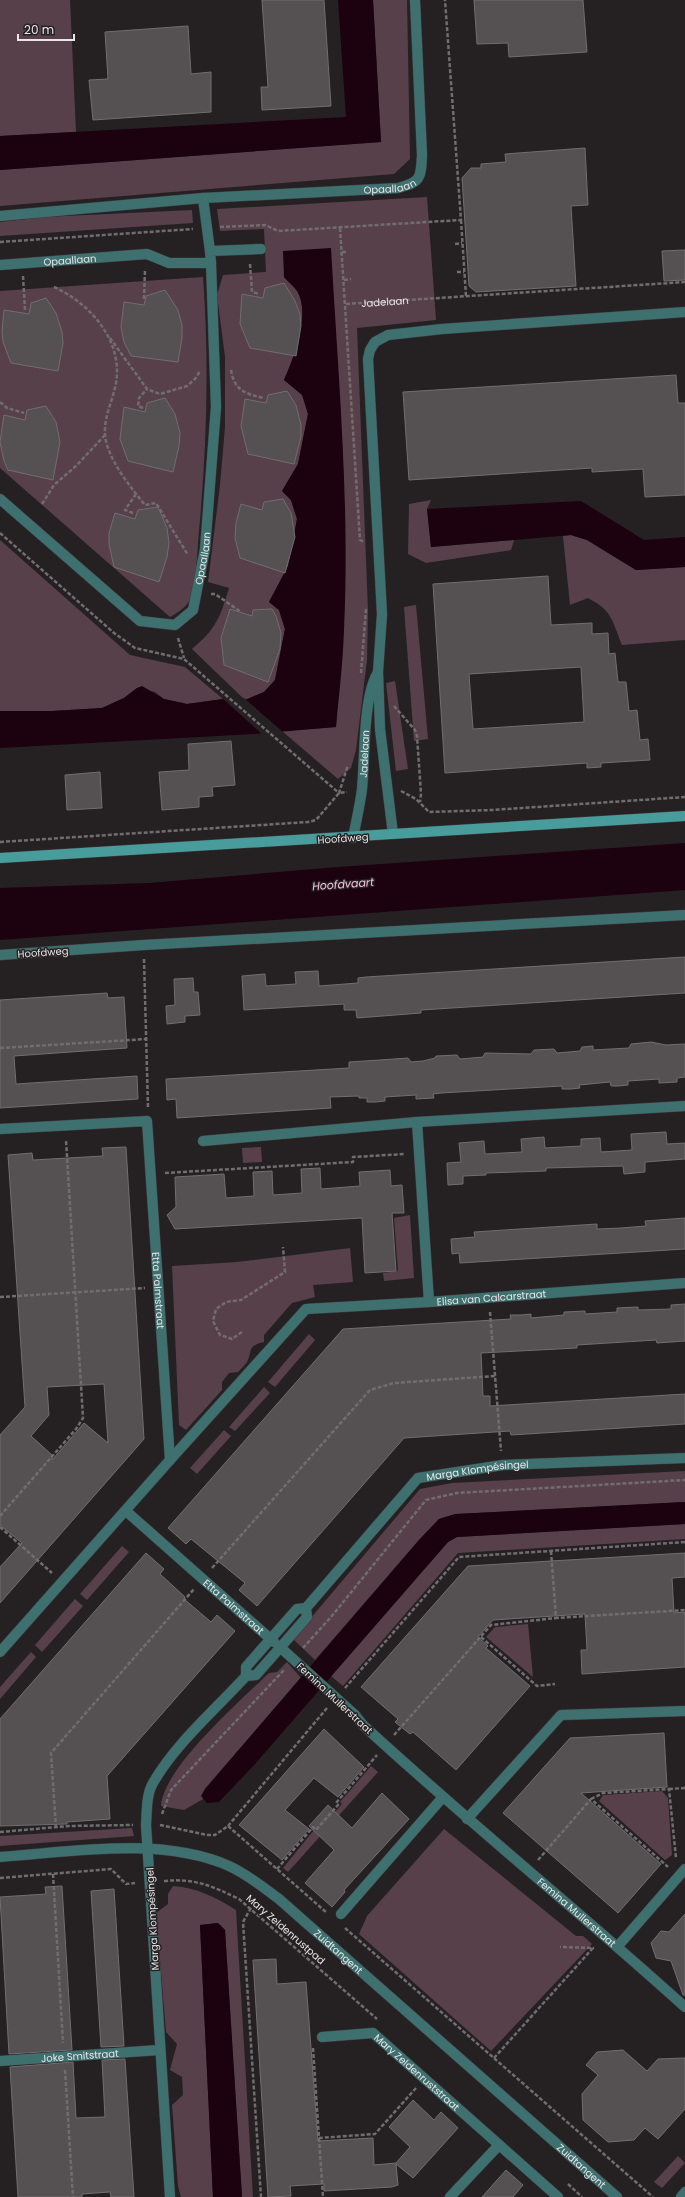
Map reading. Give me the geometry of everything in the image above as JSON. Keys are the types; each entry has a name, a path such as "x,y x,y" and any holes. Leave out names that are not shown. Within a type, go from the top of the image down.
{"street":[{"name":"Opaallaan","path":"0,216 203,198 398,188 414,184 421,175 422,155 415,0"},
{"name":"Opaallaan","path":"174,625 193,610 205,549 216,407 211,263 203,198"},
{"path":"210,251 261,249"},
{"name":"Opaallaan","path":"0,265 144,254 169,263 211,263"},
{"name":"Jadelaan","path":"393,834 380,729 378,690 382,614 368,359 370,350 381,338 388,335 442,329 685,312"},
{"path":"0,499 140,621 174,625"},
{"name":"Jadelaan","path":"353,838 362,792 370,696 372,683 378,672"},
{"name":"Hoofdweg","path":"0,858 353,838 393,834 685,816"},
{"name":"Hoofdweg","path":"0,955 144,945 685,915"},
{"path":"203,1141 417,1122 685,1106"},
{"path":"0,1128 146,1121"},
{"name":"Etta Palmstraat","path":"146,1121 170,1460"},
{"name":"Elisa van Calcarstraat","path":"417,1122 429,1302 685,1282"},
{"path":"0,1652 306,1309 429,1302"},
{"name":"Marga Klompésingel","path":"246,1676 246,1667 270,1639 297,1609 306,1608 418,1478 503,1465 685,1458"},
{"name":"Etta Palmstraat","path":"126,1511 281,1648"},
{"name":"Marga Klompésingel","path":"170,2197 159,2050 149,1847 146,1825 148,1802 153,1784 180,1746 246,1676 256,1675 281,1648 307,1617 306,1608"},
{"name":"Femina Mullerstraat","path":"281,1648 334,1695 385,1745 467,1819 618,1946 685,2007"},
{"path":"467,1819 561,1715 685,1711"},
{"path":"341,1914 443,1797"},
{"name":"Zuidtangent","path":"0,1857 149,1847 206,1857 230,1866 256,1882 291,1910 617,2197"},
{"path":"618,1946 682,1872"},
{"name":"Mary Zeldenruststraat","path":"322,2037 373,2033 558,2197"},
{"name":"Joke Smitstraat","path":"0,2061 159,2050"},
{"path":"450,2197 499,2145"},
{"path":"681,2197 685,2192"}],"path":[{"path":"461,220 466,296"},
{"path":"340,228 360,540 380,556"},
{"path":"455,244 462,243"},
{"path":"250,249 252,292 259,294"},
{"path":"342,252 348,252"},
{"path":"144,254 144,299"},
{"path":"22,263 25,310"},
{"path":"456,272 464,272"},
{"path":"344,280 351,279"},
{"name":"Jadelaan","path":"346,304 685,282"},
{"path":"54,287 77,300 108,334 147,389 160,394 187,386 195,379 201,370 202,360 229,363 233,380 237,387 246,394 264,398"},
{"path":"108,334 118,366 116,383 106,418 105,435 122,475 145,505 156,503 200,574"},
{"path":"143,408 138,406 139,398 147,389"},
{"path":"0,402 7,408 24,413"},
{"path":"42,504 54,485 76,466 105,435"},
{"path":"133,513 126,510 136,494"},
{"path":"0,533 114,633 135,648 184,659 339,793 349,761"},
{"path":"196,593 215,594 241,612"},
{"path":"360,679 366,603"},
{"path":"174,625 184,659"},
{"path":"378,690 415,730 418,736 421,794 419,802"},
{"path":"144,945 148,1099 146,1121"},
{"path":"0,1048 146,1039"},
{"path":"0,1516 76,1429 83,1418 66,1125"},
{"path":"150,1174 353,1162 353,1157 419,1153"},
{"path":"242,1332 232,1339 220,1335 213,1321 216,1309 226,1302 241,1300 285,1272 283,1247"},
{"path":"0,1297 158,1287"},
{"path":"489,1297 503,1465"},
{"path":"56,1828 51,1753 202,1579 370,1390 394,1383 495,1376"},
{"path":"685,1480 457,1493 426,1500 331,1617 297,1663 171,1790 158,1824 207,1835 215,1835 228,1826 334,1695 459,1557 685,1542"},
{"path":"0,1527 62,1582"},
{"path":"551,1551 556,1618"},
{"path":"277,1868 313,1827 316,1830 338,1805 336,1803 385,1745 481,1637 495,1624 556,1618 685,1610"},
{"path":"550,1619 551,1623"},
{"path":"481,1637 537,1686 555,1684"},
{"path":"528,1870 591,1799 603,1793 685,1788"},
{"path":"669,1789 676,1860 669,1868"},
{"path":"591,1799 669,1868 682,1872"},
{"path":"0,1832 116,1824 146,1825"},
{"path":"228,1826 330,1915"},
{"name":"Mary Zeldenrustpad","path":"0,1878 111,1869 126,1884 183,1880 214,1887 251,1908 378,2020"},
{"path":"53,1874 73,2197"},
{"path":"251,1908 243,1922 261,2197"},
{"path":"342,1925 653,2197"},
{"path":"494,2058 593,1948 560,1947"},
{"path":"322,2037 312,2038 322,2197"},
{"path":"319,2138 375,2134 424,2079"}],"shaded area":[{"path":"0,0 70,0 76,132 0,136"},
{"path":"373,0 407,0 410,159 394,174 0,206 0,170 381,142"},
{"path":"427,197 436,320 357,328 368,611 367,660 356,750 351,768 338,779 282,731 336,727 344,550 343,461 330,248 284,277 297,291 301,300 302,323 300,336 284,380 303,395 308,414 298,464 282,491 291,500 297,519 288,566 269,602 279,610 285,629 275,680 264,692 245,700 192,649 212,629 220,615 229,588 208,582 220,485 225,427 225,357 217,295 223,275 266,272 264,229 220,231 217,209"},
{"path":"192,210 193,223 0,236 0,222 44,217"},
{"path":"203,277 207,368 204,459 197,560 195,580 189,602 179,612 170,617 0,468 0,291"},
{"path":"431,500 427,509 431,547 514,540 511,550 426,563 408,554 409,504"},
{"path":"571,535 587,540 636,570 685,567 685,640 622,645 611,617 602,607 588,598 570,605 563,536"},
{"path":"0,540 130,655 185,667 223,699 187,704 164,699 155,692 137,688 124,698 102,708 52,711 0,711"},
{"path":"416,605 428,739 414,741 404,607"},
{"path":"395,681 408,769 396,771 386,683"},
{"path":"261,1147 262,1162 243,1163 242,1148"},
{"path":"410,1215 414,1278 384,1281 383,1273 398,1271 394,1218"},
{"path":"350,1248 353,1282 313,1285 315,1297 292,1303 264,1335 264,1342 252,1347 249,1358 244,1366 238,1372 229,1373 222,1382 222,1390 186,1430 179,1425 172,1266 237,1262"},
{"path":"309,1334 315,1340 275,1387 268,1382"},
{"path":"264,1387 270,1393 235,1431 229,1427"},
{"path":"224,1430 231,1436 197,1474 190,1468"},
{"path":"685,1471 685,1502 456,1514 439,1519 315,1660 293,1639 420,1489 452,1483"},
{"path":"685,1524 685,1539 458,1553 343,1686 331,1676 448,1542 457,1537"},
{"path":"122,1546 129,1552 87,1600 80,1594"},
{"path":"75,1599 83,1606 42,1652 35,1645"},
{"path":"528,1624 533,1677 486,1637 495,1627"},
{"path":"31,1652 36,1657 0,1699 0,1687"},
{"path":"287,1662 301,1678 205,1789 202,1796 203,1799 184,1810 161,1806 165,1790 175,1773 205,1735 269,1673 277,1672"},
{"path":"371,1766 378,1772 288,1872 283,1868 314,1830 317,1833 342,1804 340,1802"},
{"path":"662,1791 668,1798 672,1855 665,1860 599,1801 603,1795"},
{"path":"132,1828 134,1836 0,1846 0,1836"},
{"path":"444,1829 576,1936 583,1936 592,1944 491,2051 359,1934 367,1916"},
{"path":"173,1886 206,1894 236,1910 253,2197 242,2197 225,1930 218,1923 200,1925 213,2197 181,2197 178,2186 172,2105 183,2095 182,2077 170,2070 177,2044 166,2032 156,1913 168,1904 168,1894"},
{"path":"678,2156 685,2163 662,2188 654,2182"}],"water":[{"path":"338,0 373,0 381,142 0,170 0,136 346,117"},
{"path":"331,248 342,439 345,534 342,666 336,727 254,734 0,748 0,711 52,711 102,708 124,698 142,686 164,699 187,704 223,699 245,700 264,692 275,680 285,629 279,610 269,602 288,566 297,519 291,500 282,491 298,464 308,414 302,395 284,380 300,336 302,311 301,300 297,291 284,277 283,251"},
{"path":"581,501 644,540 685,537 685,567 636,570 587,540 571,535 431,547 427,509"},
{"name":"Hoofdvaart","path":"685,843 685,890 0,940 0,888 149,883 338,867"},
{"path":"685,1502 685,1524 457,1537 448,1542 255,1764 219,1802 207,1803 201,1796 205,1789 419,1540 439,1519 455,1514"},
{"path":"218,1923 225,1930 242,2197 213,2197 200,1925"}],"pier":[{"path":"222,698 244,698 284,733 263,735"}],"building":[{"path":"262,0 324,0 331,106 262,110 261,87 268,87"},
{"path":"474,0 583,0 587,52 509,57 508,43 477,44"},
{"path":"188,26 191,74 211,72 211,112 93,120 89,80 108,79 105,32"},
{"path":"585,148 588,205 571,206 576,286 476,292 469,286 462,178 471,168 481,168 481,164 506,162 505,154"},
{"path":"685,250 685,280 664,281 662,251"},
{"path":"284,283 295,301 300,314 301,326 296,356 250,348 240,324 242,294 263,298 265,288"},
{"path":"165,290 178,310 182,325 182,338 178,362 131,356 124,342 121,327 124,302 144,305 146,296"},
{"path":"46,298 56,313 62,332 63,343 58,371 11,363 3,342 2,331 4,310 29,314 31,303"},
{"path":"676,375 678,403 685,403 685,495 645,497 643,469 592,472 592,468 409,480 403,392"},
{"path":"287,391 296,405 301,425 301,437 294,464 248,454 241,426 245,399 266,403 268,395"},
{"path":"165,398 175,414 180,433 179,446 173,472 128,461 120,439 124,407 145,412 147,403"},
{"path":"46,406 56,422 60,442 53,480 8,470 4,461 0,442 4,415 25,420 27,410"},
{"path":"283,499 291,513 295,537 285,573 240,558 235,538 236,523 241,504 262,510 264,502"},
{"path":"158,507 167,528 169,543 167,557 159,582 114,567 109,544 109,533 115,513 135,519 138,510"},
{"path":"548,576 551,625 592,623 592,634 608,633 609,654 615,653 618,682 626,682 629,711 637,710 640,740 648,739 650,760 601,763 601,767 587,768 587,763 445,773 433,584","holes":["581,667 584,722 473,729 469,674"]},
{"path":"230,609 252,616 253,610 272,609 276,616 281,633 280,649 268,682 224,665 221,638"},
{"path":"231,741 235,785 212,787 213,796 199,797 199,807 162,810 159,772 189,770 188,744"},
{"path":"100,772 102,808 67,810 65,775"},
{"path":"685,957 685,993 421,1010 421,1013 357,1018 356,1010 344,1010 344,1004 244,1010 242,976 265,974 266,986 296,984 295,972 318,971 319,986 358,983 358,978 366,977"},
{"path":"193,978 194,992 198,992 200,1015 185,1016 185,1022 167,1024 166,1006 175,1005 174,979"},
{"path":"107,993 108,998 124,997 127,1048 14,1056 16,1084 137,1076 138,1099 0,1108 0,1000"},
{"path":"651,1042 666,1045 685,1044 685,1077 677,1078 677,1082 659,1083 659,1079 628,1081 628,1085 619,1086 611,1086 610,1082 579,1085 580,1088 571,1089 562,1089 562,1086 441,1093 433,1094 434,1098 416,1099 416,1095 385,1097 385,1101 376,1102 367,1102 367,1098 359,1098 359,1096 330,1097 331,1108 177,1118 176,1099 167,1100 166,1079 349,1068 349,1062 408,1058 411,1062 423,1061 435,1058 436,1056 457,1055 460,1059 483,1057 485,1053 531,1054 534,1050 554,1049 557,1053 580,1051 582,1047 593,1046 593,1050 629,1048 631,1044"},
{"path":"666,1132 667,1144 685,1143 685,1159 645,1162 645,1172 624,1174 623,1166 546,1168 546,1171 486,1173 486,1175 463,1176 463,1184 448,1185 447,1163 461,1162 459,1143 484,1141 485,1154 522,1152 521,1139 544,1137 545,1148 581,1146 581,1139 600,1138 601,1152 632,1150 631,1134"},
{"path":"126,1147 144,1439 0,1603 0,1567 22,1543 0,1525 0,1435 25,1407 8,1155 32,1153 33,1160 103,1156 102,1148","holes":["104,1384 108,1443 84,1423 52,1460 52,1455 31,1436 49,1415 47,1387"]},
{"path":"320,1168 321,1189 360,1186 359,1172 390,1170 391,1186 402,1185 404,1213 392,1213 396,1271 365,1273 362,1218 175,1229 167,1215 176,1207 175,1177 224,1174 226,1198 254,1196 253,1172 272,1171 273,1195 302,1193 301,1169"},
{"path":"685,1218 685,1249 460,1263 459,1253 452,1254 451,1239 475,1237 474,1232 597,1224 597,1229 621,1228 646,1226 645,1221"},
{"path":"685,1304 685,1341 657,1343 656,1340 577,1345 577,1348 481,1353 483,1396 490,1396 490,1406 685,1394 685,1424 511,1435 510,1431 404,1438 257,1606 239,1590 245,1583 191,1539 186,1544 168,1528 343,1329 511,1319 510,1315 531,1314 531,1318 564,1315 564,1312 585,1311 585,1314 617,1312 617,1308 638,1307 638,1310 671,1309 671,1305"},
{"path":"146,1553 164,1569 160,1574 185,1597 184,1599 211,1622 217,1615 235,1631 107,1776 110,1819 67,1822 67,1824 0,1826 0,1719"},
{"path":"685,1553 685,1577 672,1578 674,1613 685,1612 685,1667 582,1674 581,1650 587,1650 585,1614 493,1620 478,1637 488,1646 486,1648 530,1686 456,1770 413,1732 410,1734 395,1722 398,1719 361,1687 468,1566"},
{"path":"324,1729 364,1767 338,1797 314,1778 285,1810 309,1829 282,1860 239,1825"},
{"path":"664,1733 667,1787 581,1793 661,1864 618,1913 503,1813 570,1738"},
{"path":"382,1793 409,1819 344,1890 345,1892 332,1907 305,1883 334,1850 309,1826 328,1805 352,1828"},
{"path":"62,1886 72,2050 9,2054 0,1897 46,1894 45,1887"},
{"path":"114,1889 124,2046 101,2047 91,1891"},
{"path":"685,1914 685,1995 683,1995 671,1961 656,1958 651,1943 661,1931 669,1932"},
{"path":"276,1959 277,1984 306,1982 318,2141 373,2138 374,2165 396,2163 410,2147 389,2127 413,2100 434,2120 441,2112 458,2128 413,2178 396,2164 398,2185 392,2187 324,2191 324,2184 290,2186 291,2196 268,2197 253,1960"},
{"path":"623,2050 647,2071 658,2059 685,2058 685,2109 658,2139 645,2128 634,2140 608,2142 583,2120 582,2094 598,2075 586,2065 597,2052"},
{"path":"125,2059 134,2197 111,2197 110,2192 82,2194 82,2197 18,2197 10,2067 73,2062 76,2118 105,2117 102,2060"},
{"path":"506,2170 523,2185 513,2197 482,2197"}]}
